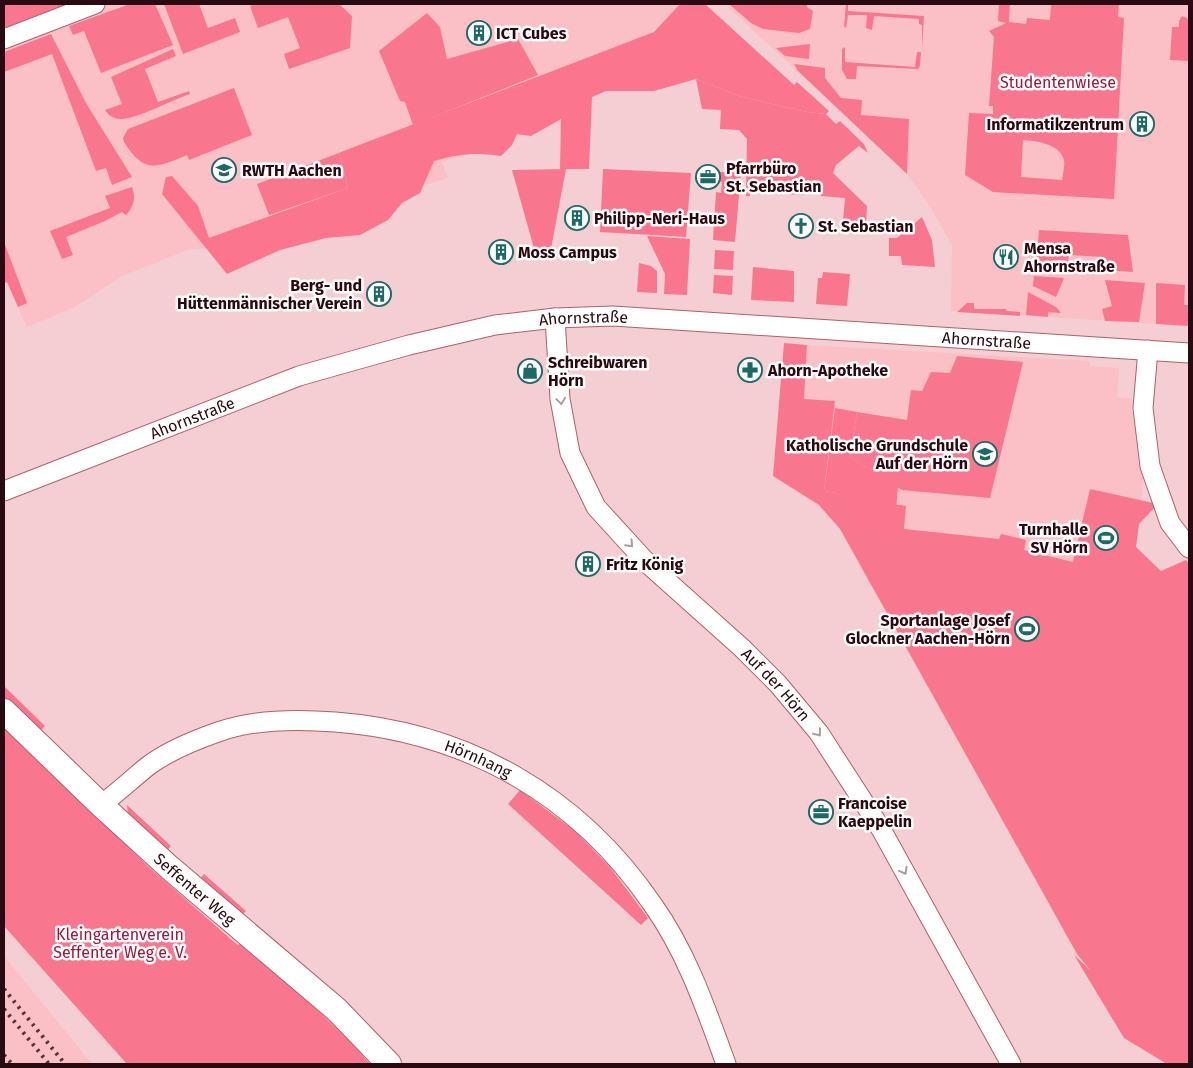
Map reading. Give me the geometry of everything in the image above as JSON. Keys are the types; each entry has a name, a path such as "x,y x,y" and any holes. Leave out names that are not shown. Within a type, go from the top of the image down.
{"street":[{"path":"4,39 95,4"},
{"name":"Ahornstraße","path":"4,491 299,376 409,345 495,325 554,318 613,316 1189,353"},
{"name":"Auf der Hörn","path":"554,318 560,399 570,453 596,507 648,564 742,648 778,684 819,733 881,829 1011,1064"},
{"path":"1148,350 1142,408 1150,466 1170,523 1189,548"},
{"name":"Seffenter Weg","path":"4,711 101,806 337,1010 389,1064"},
{"name":"Hörnhang","path":"101,806 150,765 180,748 220,731 274,721 315,720 403,730 470,752 508,771 560,804 614,856 654,905 684,957 707,1011 726,1064"}],"shaded area":[{"name":"RWTH Aachen","path":"68,4 680,4 654,32 469,102 486,147 442,162 448,178 217,247 187,250 120,277 75,307 27,327 7,282 4,283 4,28"},
{"path":"680,4 705,4 826,114 807,112 739,96 696,79 654,91 606,91 592,97 589,169 560,169 561,119 531,136 517,134 512,145 501,156 467,154 434,161 420,193 402,203 388,220 360,235 326,238 280,250 227,274 162,194 166,177 172,176 198,206 209,238 348,188 339,153 654,32"},
{"path":"725,4 1189,4 1189,326 951,311 952,245 926,200 907,174"},
{"name":"Katholische Grundschule Auf der Hörn","path":"807,345 1090,361 1090,366 1119,368 1117,397 1132,399 1131,411 1134,414 1144,475 1141,501 1090,490 1073,562 1023,550 1001,534 1000,539 904,529 906,506 879,502 804,399"},
{"path":"835,408 857,412 850,457 898,487 894,534 867,530 836,493 824,491"},
{"path":"4,956 92,1064 4,1064"}],"green space":[{"path":"4,4 68,4 4,28"},
{"path":"130,4 155,4 173,45 101,73 84,31 73,35 69,26"},
{"path":"164,4 199,4 208,28 235,18 240,32 183,54"},
{"path":"256,4 339,4 352,16 350,48 289,69 284,54 300,48 288,17 258,28 250,6"},
{"path":"729,4 807,4 807,7 813,11 810,29 799,33 763,29 751,23"},
{"path":"846,4 848,4 848,11 924,16 922,49 922,25 919,24 919,19 874,16 872,30 866,28 867,15 848,15 846,28 844,26"},
{"name":"Studentenwiese","path":"999,4 1010,4 1009,22 1026,24 1027,18 1050,20 1051,4 1119,4 1118,17 1124,18 1114,199 993,192 965,175 969,113 993,114 993,106 989,106 994,37 989,31 1006,23 998,21","holes":["1023,140 1047,144 1058,150 1064,160 1062,180 1021,177"]},
{"path":"427,13 440,27 447,59 518,39 538,75 413,125 405,102 400,101 379,51"},
{"path":"1182,16 1189,19 1189,61 1170,60 1172,27 1179,27 1179,21"},
{"path":"51,34 86,103 132,177 112,185 106,168 96,171 52,54 4,72 4,52"},
{"path":"810,44 809,59 785,56 776,48"},
{"path":"845,47 845,62 915,67 917,52 921,52 920,66 918,69 857,66 856,79 847,79 842,70 842,49"},
{"path":"173,49 176,56 145,69 158,102 189,91 190,94 129,118 122,119 108,114 105,110 122,104 111,77"},
{"path":"794,64 825,68 825,78 841,98 862,100 861,115 909,119 907,174 798,71"},
{"path":"696,79 739,96 807,112 825,114 794,85 797,82 829,111 826,114 836,124 840,121 864,144 868,153 859,146 836,165 833,173 867,206 866,225 860,225 859,234 842,233 845,198 821,196 820,188 806,187 804,195 750,192 750,196 746,196 747,139 739,130 720,129 721,110 702,109"},
{"path":"234,88 252,135 189,160 187,155 159,165 145,164 131,152 124,142 123,138 128,129"},
{"path":"339,153 348,188 269,215 257,184"},
{"path":"566,169 550,254 535,252 512,170"},
{"path":"603,169 691,173 686,237 600,232"},
{"path":"717,172 741,172 735,242 713,240 716,192 721,193 722,182 717,181"},
{"path":"132,187 134,202 126,215 122,212 66,237 73,255 62,259 50,231 110,208 105,196"},
{"path":"922,217 932,240 935,267 902,265 901,256 889,256 889,238 897,238"},
{"path":"1039,230 1128,235 1133,272 1103,270 1103,257 1069,255 1067,268 1036,267"},
{"path":"647,236 690,239 687,295 664,294 665,274"},
{"path":"4,242 27,303 18,307 7,282 4,283"},
{"path":"715,250 734,251 733,270 714,269"},
{"path":"639,263 651,266 657,271 657,293 637,292"},
{"path":"753,267 794,271 794,302 751,300"},
{"path":"823,272 850,274 847,306 816,304 818,278 822,278"},
{"path":"714,275 733,276 732,295 713,293"},
{"path":"1034,276 1064,278 1056,297 1033,286"},
{"path":"1105,280 1145,283 1139,322 1105,321 1102,309 1112,306"},
{"path":"1156,283 1185,285 1184,305 1189,305 1189,326 1156,324"},
{"path":"1028,292 1056,307 1061,313 1048,312 1048,317 1026,315"},
{"path":"967,303 974,303 974,309 1006,309 1006,311 1020,312 1020,316 957,312"},
{"name":"Sportanlage Josef Glockner Aachen-Hörn","path":"784,343 807,345 804,399 835,401 824,491 836,493 858,517 879,502 906,506 904,529 999,539 1001,534 1026,540 1024,550 1073,562 1090,489 1158,504 1139,524 1136,547 1161,571 1186,560 1189,563 1189,1064 1167,1064 1124,1038 1074,955 1090,970 1077,954 840,529 819,505 773,476"},
{"path":"957,356 1023,362 990,498 902,490 850,457 857,412 907,420 911,390 922,391 931,372 950,373"},
{"path":"4,686 45,726 40,731 4,697"},
{"name":"Kleingartenverein Seffenter Weg e. V.","path":"4,727 150,868 233,941 238,945 240,944 308,1001 370,1064 127,1064 4,926"},
{"path":"520,790 575,831 610,867 648,918 641,925 508,804"},
{"path":"127,805 171,846 165,853 128,816"},
{"path":"204,874 246,911 240,917 199,880"}],"railway":[{"path":"4,989 65,1064"},
{"path":"4,1009 49,1064"},
{"path":"4,1055 12,1064"}],"place":[{"name":"ICT Cubes","path":"479,33"},
{"name":"Informatikzentrum","path":"1142,124"},
{"name":"RWTH Aachen","path":"224,170"},
{"name":"Pfarrbüro St. Sebastian","path":"708,177"},
{"name":"Philipp-Neri-Haus","path":"577,218"},
{"name":"St. Sebastian","path":"801,226"},
{"name":"Moss Campus","path":"501,252"},
{"name":"Mensa Ahornstraße","path":"1006,257"},
{"name":"Berg- und Hüttenmännischer Verein","path":"379,294"},
{"name":"Ahorn-Apotheke","path":"750,370"},
{"name":"Schreibwaren Hörn","path":"530,371"},
{"name":"Katholische Grundschule Auf der Hörn","path":"985,454"},
{"name":"Turnhalle SV Hörn","path":"1106,538"},
{"name":"Fritz König","path":"588,564"},
{"name":"Sportanlage Josef Glockner Aachen-Hörn","path":"1027,629"},
{"name":"Francoise Kaeppelin","path":"821,812"}]}
